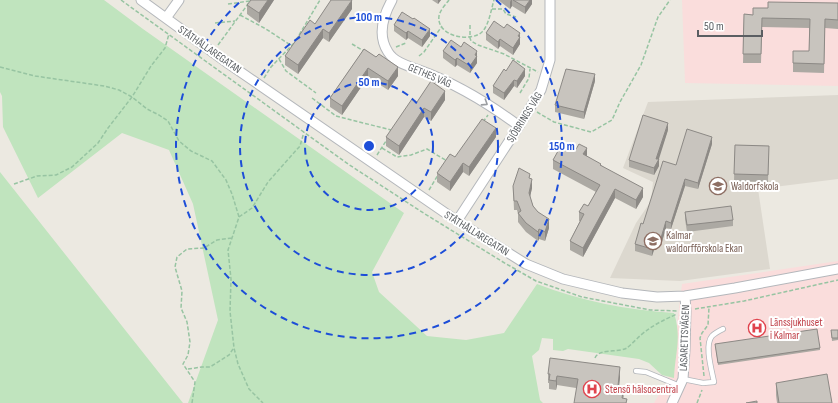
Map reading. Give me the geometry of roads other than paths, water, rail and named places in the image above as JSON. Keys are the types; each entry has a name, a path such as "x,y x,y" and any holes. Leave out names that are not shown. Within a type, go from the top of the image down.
{"street":[{"name":"STÅTHÅLLAREGATAN","path":"141,0 213,52 457,221 526,264 563,279 622,293 656,297 685,296 838,269"},
{"path":"166,18 180,0"},
{"name":"GETHES VÄG","path":"392,0 384,14 382,31 388,53 396,60 407,66 451,83 493,108 519,126"},
{"name":"SJÖBRINGS VÄG","path":"457,221 541,90 550,60 550,0"},
{"name":"LASARETTSVÄGEN","path":"672,403 681,382 686,350 683,311 685,296"}],"lane":[{"path":"636,371 646,372 681,382 714,382 708,348 709,341 712,336 723,329"}],"place":[{"name":"Waldorfskola","path":"718,186"},
{"name":"Kalmar waldorfförskola Ekan","path":"653,241"},
{"name":"Länssjukhuset i Kalmar","path":"757,328"},
{"name":"Stensö hälsocentral","path":"592,389"}]}
